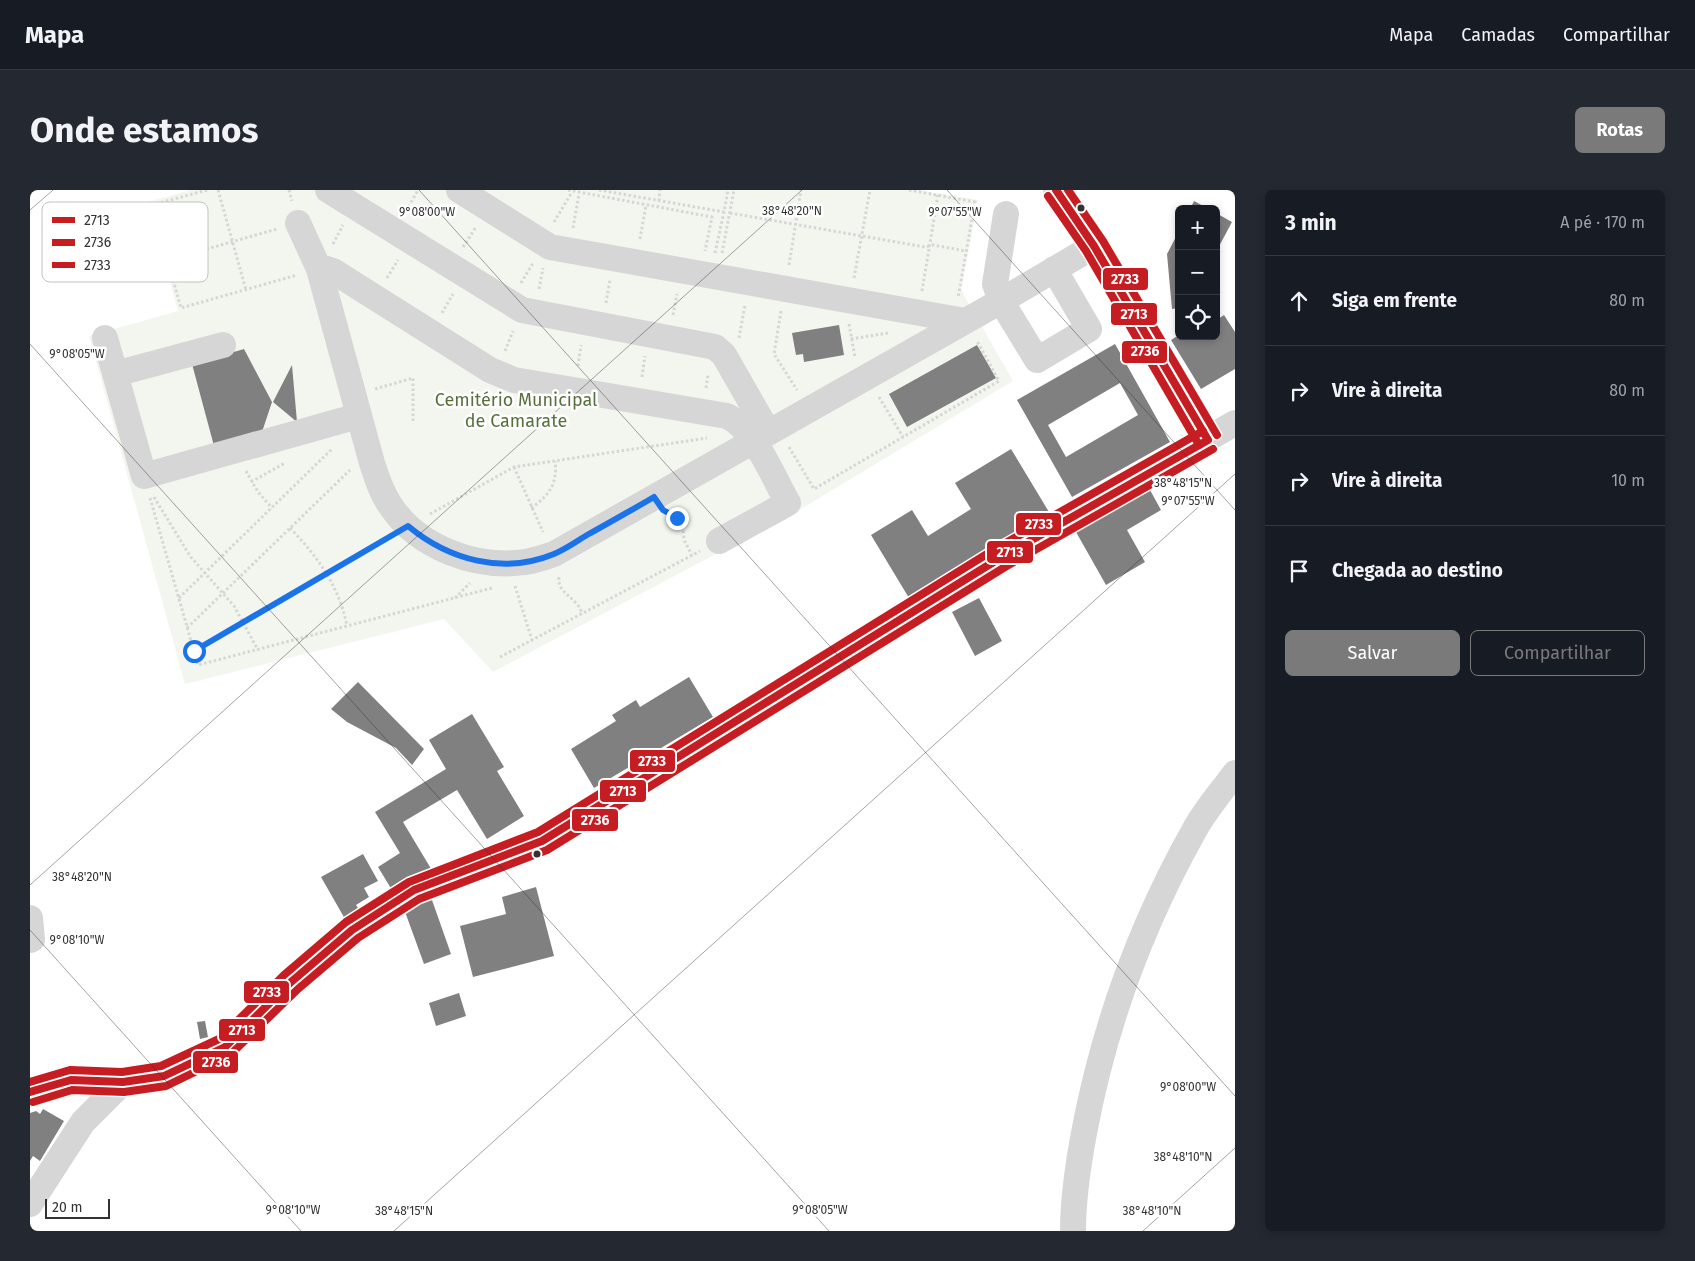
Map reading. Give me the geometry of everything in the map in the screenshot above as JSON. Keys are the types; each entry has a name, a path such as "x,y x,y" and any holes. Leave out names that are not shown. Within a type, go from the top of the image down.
{"street":[{"path":"328,190 455,276 522,310 710,346 721,351 761,437 788,503 719,541"},
{"path":"459,190 540,257 550,247 965,321"},
{"path":"1056,190 1094,246 1208,440"},
{"path":"1006,214 995,284 1002,301 1037,360 1089,329 1054,269"},
{"path":"298,223 318,269 368,452 379,485 390,507 408,526 434,545 473,561 497,564 526,562 554,554 1002,301 1094,246"},
{"path":"318,269 330,270 497,374 514,380 727,416 761,437"},
{"path":"105,338 144,476 239,449 356,411"},
{"path":"115,374 224,345"},
{"path":"30,1092 71,1080 123,1082 164,1076 225,1046 291,982 352,930 414,890 542,841 1000,558 1235,423"},
{"path":"1073,1231 1079,1164 1091,1099 1110,1023 1147,922 1196,827 1235,773"},
{"path":"30,918 32,939 30,940"},
{"path":"30,1204 83,1122 123,1082"}],"path":[{"path":"166,202 207,190"},
{"path":"218,190 246,290"},
{"path":"599,190 724,212"},
{"path":"658,201 660,190"},
{"path":"709,275 728,190"},
{"path":"709,275 730,213 734,190"},
{"path":"509,302 540,257 570,191 712,217 709,275"},
{"path":"569,250 579,194"},
{"path":"918,312 938,195"},
{"path":"636,262 646,205"},
{"path":"730,213 929,247 966,251"},
{"path":"208,248 298,223"},
{"path":"430,332 476,226"},
{"path":"535,314 540,257"},
{"path":"374,297 399,258"},
{"path":"174,282 181,308 318,269"},
{"path":"602,326 610,279"},
{"path":"669,338 677,290"},
{"path":"497,374 513,330"},
{"path":"574,390 582,344"},
{"path":"638,401 646,355"},
{"path":"179,598 272,508 356,411 413,378 413,423"},
{"path":"194,651 408,526 514,467 710,437"},
{"path":"239,449 251,482 272,508"},
{"path":"187,628 368,452"},
{"path":"531,508 546,496 555,483 555,461"},
{"path":"144,476 175,534 204,574 245,622 258,650"},
{"path":"144,476 198,665 497,587"},
{"path":"654,497 663,510 680,522 684,540 692,555"},
{"path":"290,528 318,559 328,574 339,596 347,626"},
{"path":"500,657 719,541"},
{"path":"514,582 532,640"}],"green space":[{"name":"Cemitério Municipal de Camarate","path":"190,190 919,190 978,200 961,290 1013,381 801,509 493,672 444,619 185,684 89,336 178,311 170,282 208,282 208,202 148,202"}],"building":[{"path":"1194,201 1202,205 1192,205"},
{"path":"1220,215 1232,222 1220,244"},
{"path":"1175,239 1175,309 1172,309 1167,254"},
{"path":"1224,315 1235,332 1235,369 1201,389 1171,340 1175,338 1175,340 1220,340 1220,318"},
{"path":"839,325 844,355 804,362 803,354 796,355 792,333"},
{"path":"1115,344 1170,442 1072,497 1017,400","holes":["1120,383 1138,415 1066,457 1048,425"]},
{"path":"977,345 996,378 907,427 889,394"},
{"path":"244,349 272,402 262,432 214,446 192,364"},
{"path":"292,365 297,422 273,402"},
{"path":"1011,449 1049,512 909,598 871,535 912,510 928,536 971,509 955,483"},
{"path":"1150,490 1161,510 1127,530 1145,562 1106,585 1076,532"},
{"path":"979,598 1002,641 975,656 952,612"},
{"path":"689,677 713,717 594,788 571,749 616,721 612,715 636,700 640,707"},
{"path":"358,682 424,749 412,765 396,748 347,722 331,709"},
{"path":"472,714 504,767 497,771 524,816 487,839 457,790 403,822 433,872 395,895 378,867 400,853 375,812 446,769 429,740"},
{"path":"363,854 378,881 364,888 369,897 356,905 360,911 345,919 321,877"},
{"path":"536,887 554,956 473,977 460,926 506,914 502,897"},
{"path":"432,900 451,954 424,964 404,909"},
{"path":"459,993 466,1016 436,1026 429,1003"},
{"path":"205,1021 208,1037 200,1039 197,1022"},
{"path":"43,1109 64,1121 40,1161 33,1156 30,1161 30,1113 36,1111 40,1114"}],"transit line":[{"name":"2713","path":"1056,190 1094,246 1208,440"},
{"name":"2733","path":"1068,190 1103,241 1217,435"},
{"name":"2736","path":"1048,196 1086,251 1199,445"},
{"name":"2733","path":"30,1082 70,1070 122,1072 161,1066 219,1039 284,975 346,922 409,882 538,832 995,549 1203,431"},
{"name":"2713","path":"30,1092 71,1080 123,1082 164,1076 225,1047 291,982 352,930 414,890 542,841 1000,558 1208,440"},
{"name":"2736","path":"33,1102 72,1090 124,1092 166,1086 230,1055 298,989 358,938 419,899 547,850 1005,567 1213,449"}],"route":[{"path":"194,651 408,526 434,545 451,553 473,561 497,564 526,562 554,554 654,497 663,510 677,518"}]}
